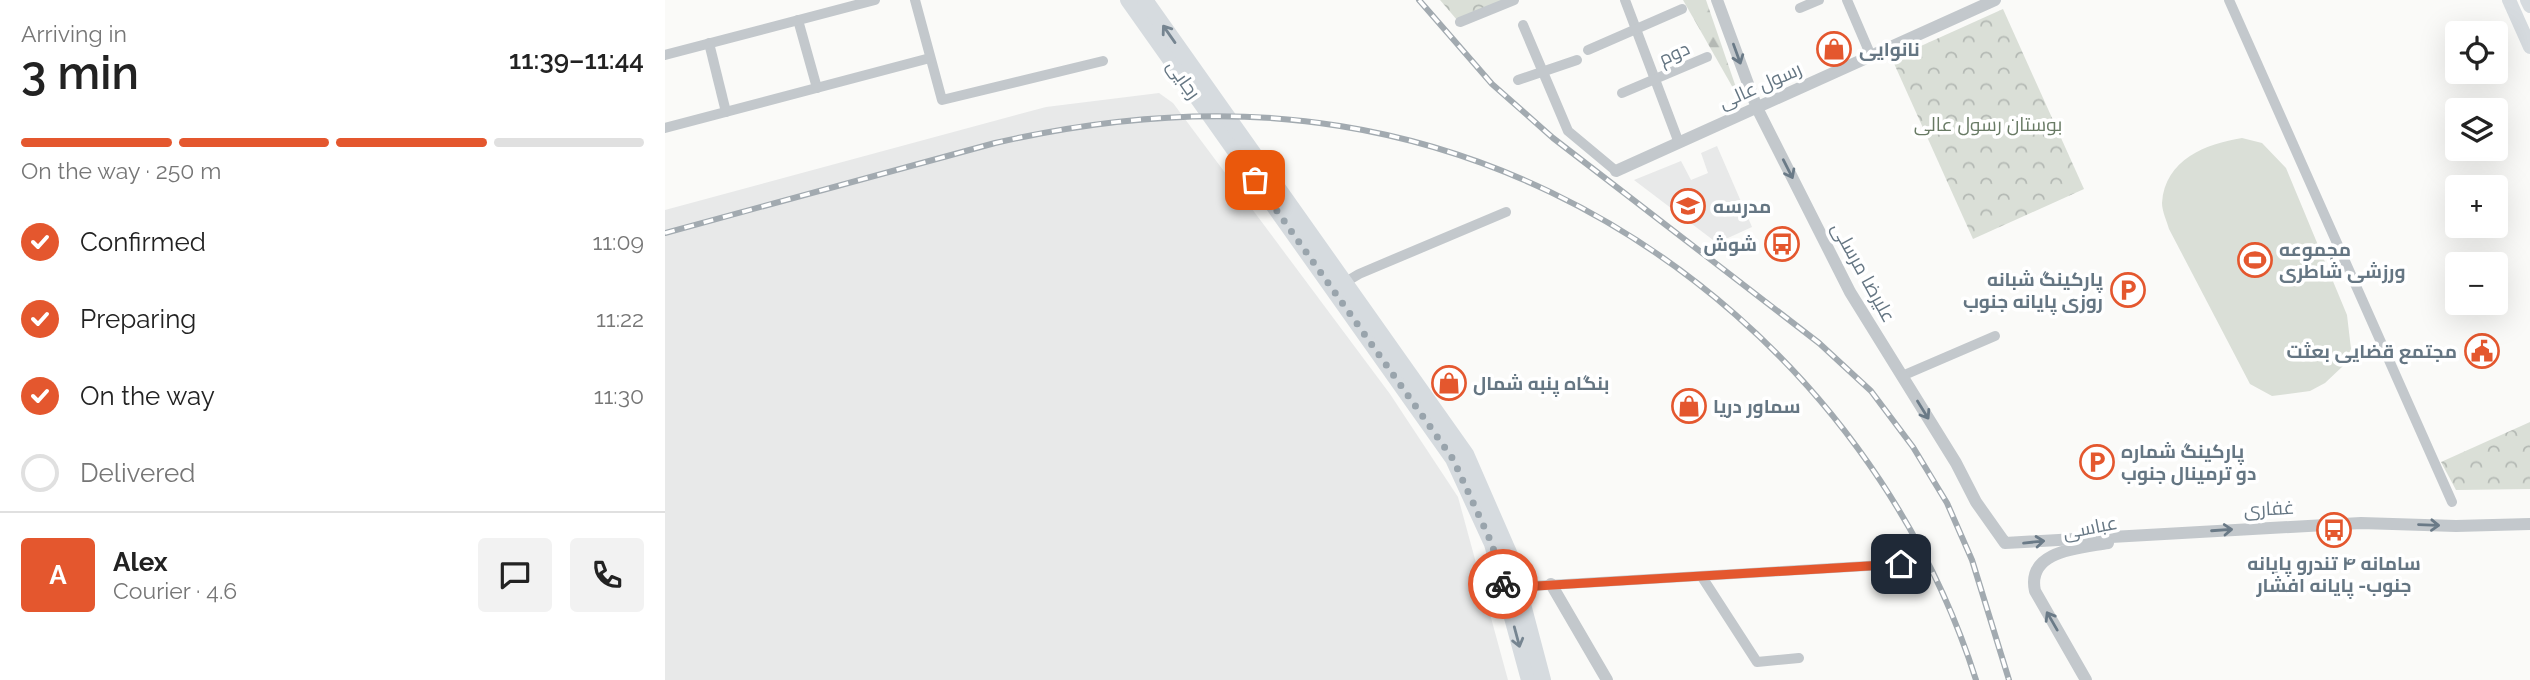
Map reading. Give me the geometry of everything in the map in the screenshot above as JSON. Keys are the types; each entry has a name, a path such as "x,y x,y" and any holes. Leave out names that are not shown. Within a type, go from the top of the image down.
{"main road":[{"name":"رجایی","path":"1128,0 1213,108"},
{"name":"رجایی","path":"1145,0 1248,159"},
{"path":"2509,0 2530,47"},
{"path":"2527,0 2530,6"},
{"path":"1248,159 1344,283 1466,454 1487,498 1511,587 1543,680"},
{"path":"1248,159 1453,459 1511,587 1529,680"}],"street":[{"path":"665,55 875,0"},
{"path":"915,0 942,100 1103,61"},
{"path":"1460,22 1514,0"},
{"path":"1625,0 1679,143"},
{"name":"علیرضا مرسلی","path":"1717,0 1757,108 1850,292 1976,502 2000,538 2010,544"},
{"path":"1800,8 1819,0"},
{"path":"1847,0 1871,56"},
{"name":"رسول عالی","path":"1616,171 1995,0"},
{"path":"2229,0 2452,502"},
{"path":"1588,50 1682,9"},
{"path":"798,20 817,88"},
{"path":"1523,25 1568,131 1616,171"},
{"path":"709,43 726,112"},
{"name":"دوم","path":"1622,93 1656,81 1707,57"},
{"path":"665,128 930,58"},
{"path":"1518,80 1577,60"},
{"path":"1344,283 1359,274 1506,212"},
{"path":"1902,376 1995,336"},
{"name":"غفاری","path":"2010,544 2361,523 2456,526 2530,524"},
{"name":"عباسی","path":"2086,680 2035,591 2036,571 2058,552 2154,534"},
{"path":"1511,587 1901,564"},
{"path":"1702,577 1757,662 1799,658"},
{"path":"1551,584 1607,680"}],"shaded area":[{"path":"1159,93 1173,103 1390,394 1458,497 1508,680 665,680 665,210 1046,107"},
{"path":"1717,146 1752,227 1717,243 1634,180 1681,161 1691,180 1708,173 1701,153"}],"green space":[{"path":"1440,0 1505,0 1457,20"},
{"path":"1683,0 1706,0 1741,102"},
{"name":"بوستان رسول عالی","path":"2003,9 2084,189 1973,239 1892,59"},
{"name":"مجموعه ورزشی شاطری","path":"2242,138 2262,143 2286,168 2347,315 2351,349 2343,366 2325,383 2310,391 2272,396 2250,384 2169,229 2164,213 2162,203 2165,188 2179,165 2202,150"},
{"path":"2530,422 2530,489 2456,490 2441,462"}],"railway":[{"path":"1419,0 1492,84 1553,138 1819,343 1871,391 1913,447 1947,503 1972,560 2009,680"},
{"path":"665,233 995,143 1123,121 1210,116 1297,120 1340,126 1449,152 1552,193 1648,247 1735,314 1813,393 1880,481 1935,577 1976,680"}],"way so far":[{"path":"1255,180 1453,459 1470,491 1492,544 1503,584"}],"place":[{"name":"نانوایی","path":"1834,49"},
{"name":"مدرسه","path":"1688,206"},
{"name":"شوش","path":"1782,244"},
{"name":"مجموعه ورزشی شاطری","path":"2255,260"},
{"name":"پارکینگ شبانه روزی پایانه جنوب","path":"2128,290"},
{"name":"مجتمع قضایی بعثت","path":"2482,351"},
{"name":"بنگاه پنبه شمال","path":"1449,383"},
{"name":"سماور دریا","path":"1689,406"},
{"name":"پارکینگ شماره دو ترمینال جنوب","path":"2097,462"},
{"name":"سامانه ۴ تندرو پایانه جنوب- پایانه افشار","path":"2334,530"}],"route":[{"path":"1503,584 1504,588 1901,564"}]}
